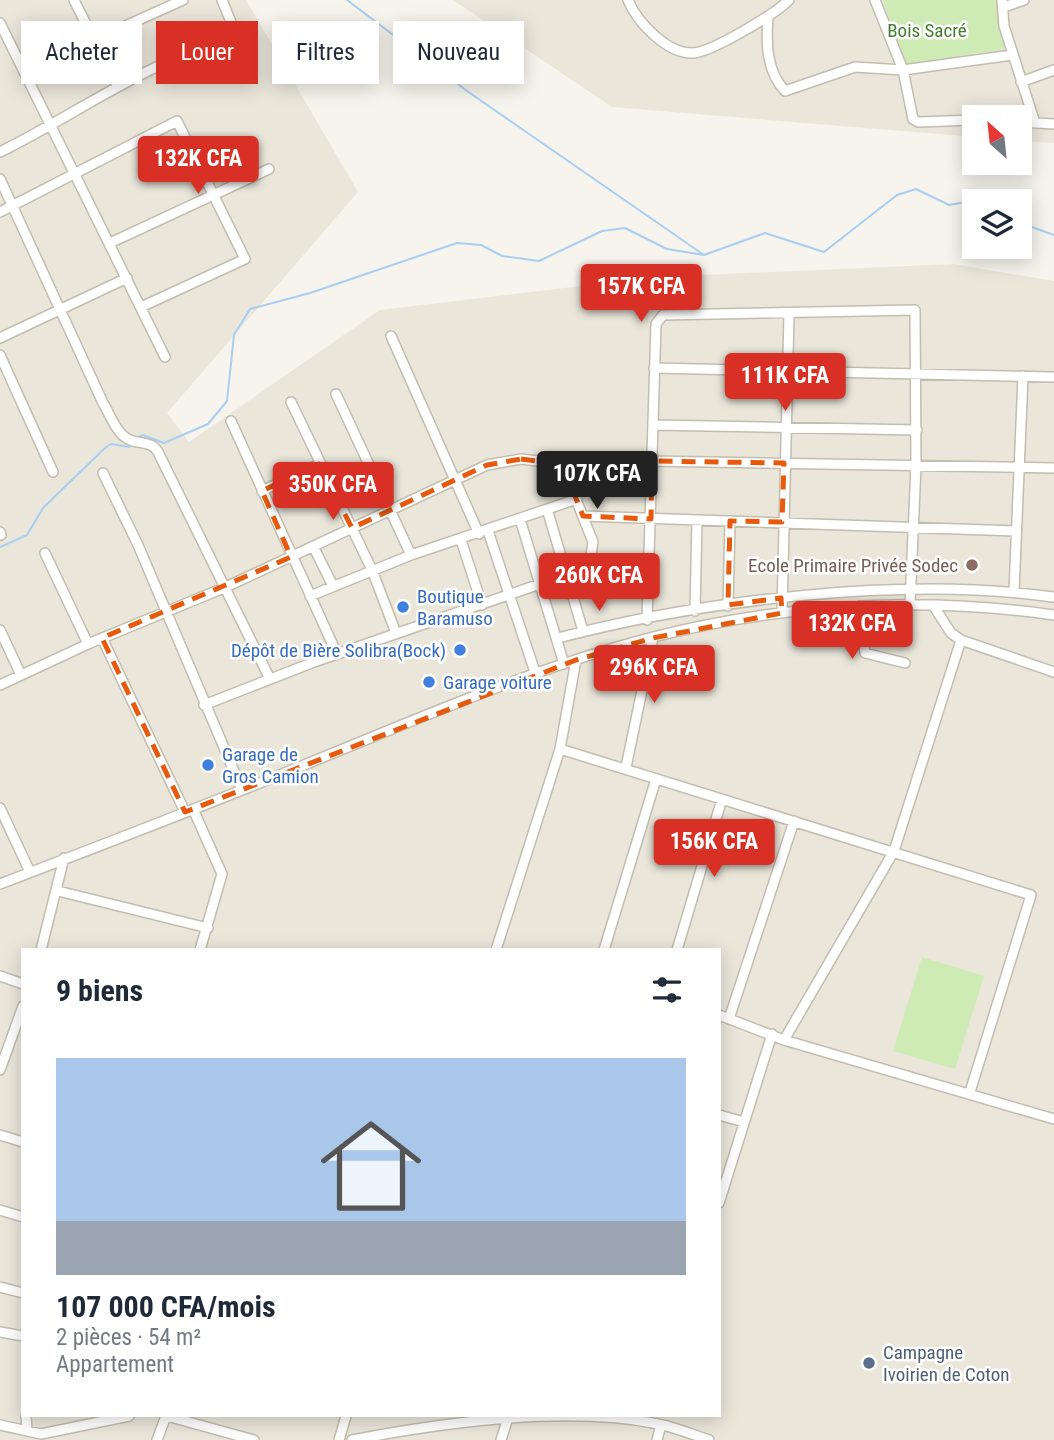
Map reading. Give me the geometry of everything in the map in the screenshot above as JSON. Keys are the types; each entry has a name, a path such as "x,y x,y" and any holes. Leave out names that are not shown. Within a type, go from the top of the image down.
{"street":[{"path":"74,0 84,21"},
{"path":"136,21 183,0"},
{"path":"0,152 52,127 117,86 170,61 196,52 229,49 239,42 222,0"},
{"path":"628,0 646,30 682,51 695,53 768,16 789,0"},
{"path":"874,0 903,70 914,119 918,122 962,120"},
{"path":"1024,0 1003,4 1004,26 1035,122 1054,124"},
{"path":"768,16 766,40 774,80 785,91 855,67 903,70 1012,55"},
{"path":"0,23 165,357"},
{"path":"1021,82 1054,70"},
{"path":"0,212 177,121 245,259 141,307"},
{"path":"110,243 269,169"},
{"path":"0,179 103,403 121,434 130,441 155,447 270,679"},
{"path":"0,338 127,278"},
{"path":"647,620 656,324 663,315 789,314 912,308 917,314 918,373 910,604"},
{"path":"782,613 782,522 789,314"},
{"path":"391,336 454,480 484,533 510,595 536,675"},
{"path":"0,355 53,472"},
{"path":"654,368 1054,377"},
{"path":"1014,592 1023,376"},
{"path":"336,394 411,555"},
{"path":"291,402 372,570 396,633"},
{"path":"231,421 337,654"},
{"path":"653,425 917,430"},
{"path":"0,685 88,644 226,587 487,466 522,459 562,464 636,460"},
{"path":"652,461 1054,468"},
{"path":"261,491 319,464"},
{"path":"204,705 337,654 540,584 590,562 593,542 562,464"},
{"path":"103,473 138,545 164,612 242,790"},
{"path":"310,596 411,555 484,533 577,499"},
{"path":"547,509 583,631"},
{"path":"583,516 1016,531"},
{"path":"520,519 564,664"},
{"path":"695,611 697,520"},
{"path":"728,606 730,521"},
{"path":"461,540 482,605"},
{"path":"313,546 333,586"},
{"path":"45,553 88,644"},
{"path":"0,884 564,664 653,638 782,613 859,606 910,604 1050,614 1053,593 910,591 781,598 583,631 558,638"},
{"path":"933,605 951,633 961,640 1054,672"},
{"path":"859,606 864,653 905,663"},
{"path":"0,630 21,675"},
{"path":"102,638 222,874 201,948"},
{"path":"625,767 653,638"},
{"path":"784,1040 894,851 961,640"},
{"path":"499,948 560,749 576,660"},
{"path":"560,749 1031,895 970,1092"},
{"path":"605,948 656,779"},
{"path":"678,948 722,799"},
{"path":"0,808 30,872"},
{"path":"729,1019 794,821"},
{"path":"42,948 58,891 64,858"},
{"path":"58,891 208,928"},
{"path":"0,976 21,983"},
{"path":"0,1070 2,1057 21,1011"},
{"path":"721,1016 784,1040 970,1092 1054,1119"},
{"path":"721,1193 772,1034"},
{"path":"721,1116 744,1122"},
{"path":"0,1135 21,1141"},
{"path":"0,1210 21,1216"},
{"path":"0,1287 21,1292"},
{"path":"0,1332 21,1336"},
{"path":"26,1417 27,1430"},
{"path":"0,1425 27,1430 41,1437 125,1417"},
{"path":"157,1440 166,1417"},
{"path":"170,1417 254,1440"},
{"path":"339,1440 346,1417"},
{"path":"352,1440 450,1423 615,1418 658,1421 709,1440"},
{"path":"501,1440 507,1421"},
{"path":"657,1440 658,1421"}],"highlighted area":[{"path":"521,459 562,464 583,516 651,519 652,461 784,463 782,522 730,521 728,605 781,598 782,613 653,638 576,660 185,812 102,638 291,557 262,491 319,464 352,528 487,465"}],"shaded area":[{"path":"0,0 246,0 272,45 272,84 295,84 358,192 167,413 189,442 380,310 656,277 954,264 1054,281 1054,1440 0,1440"},
{"path":"453,0 1054,0 1054,143 1032,142 1032,105 962,105 962,136 612,107 524,48 524,21 484,21"}],"green space":[{"name":"Bois Sacré","path":"883,0 999,0 1005,49 906,64"},
{"path":"922,957 984,976 955,1069 893,1051"}],"waterway":[{"path":"347,0 467,91 704,255 765,233 824,252 897,195 916,189 949,205 962,203"},
{"path":"1032,227 1054,235"},
{"path":"138,437 143,435 164,443 208,424 227,401 234,335 250,309 310,293 457,243 481,245 502,256 539,261 602,231 625,228 667,249 704,255"},
{"path":"0,547 27,535 43,508 106,447 111,444 129,447 132,444"}],"place":[{"name":"Ecole Primaire Privée Sodec","path":"972,565"},
{"name":"Boutique Baramuso","path":"403,607"},
{"name":"Dépôt de Bière Solibra(Bock)","path":"460,650"},
{"name":"Garage voiture","path":"429,682"},
{"name":"Garage de Gros Camion","path":"208,765"},
{"name":"Campagne Ivoirien de Coton","path":"869,1363"}]}
